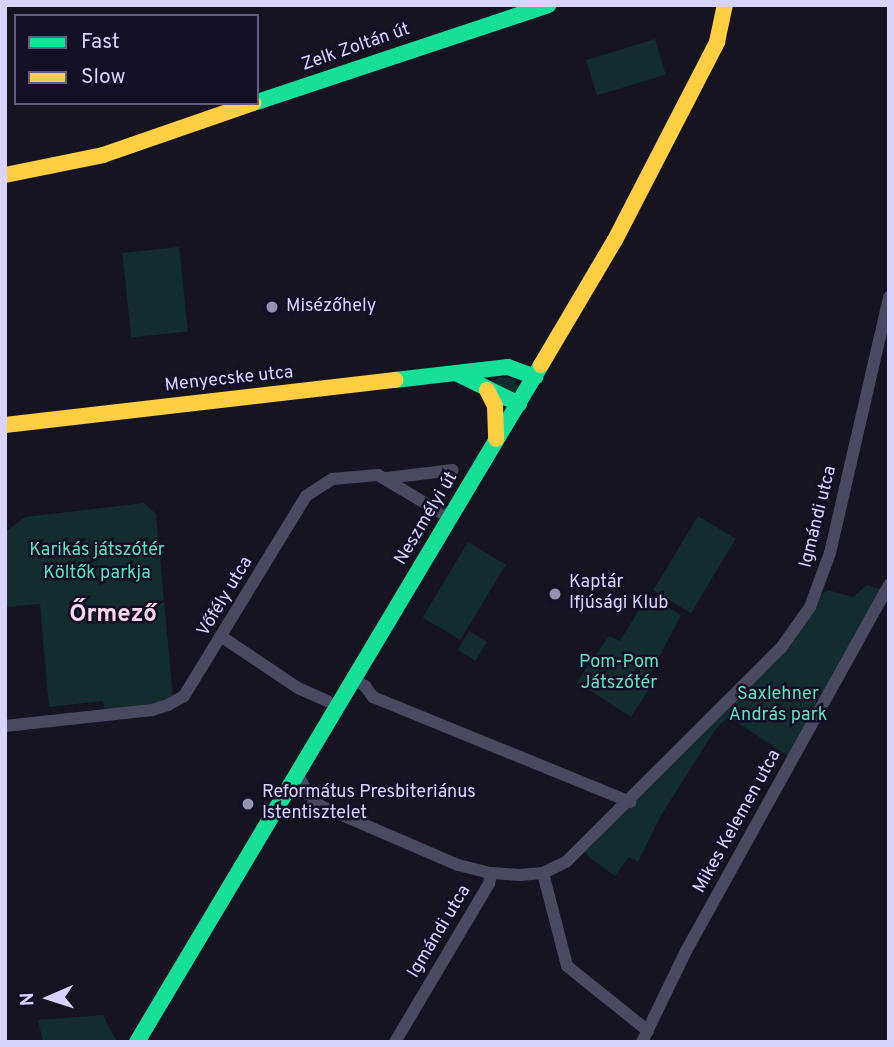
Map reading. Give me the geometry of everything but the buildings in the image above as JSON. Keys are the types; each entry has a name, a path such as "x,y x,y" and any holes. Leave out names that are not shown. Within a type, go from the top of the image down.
{"street":[{"name":"Zelk Zoltán út","path":"259,102 548,5"},
{"name":"Neszmélyi út","path":"136,1042 615,240 717,42 725,5"},
{"name":"Zelk Zoltán út","path":"5,175 103,155 249,105"},
{"name":"Igmándi utca","path":"395,1042 489,884 491,873 543,873 566,862 630,802 781,648 810,607 825,570 889,298"},
{"name":"Menyecske utca","path":"5,425 508,367 535,377"},
{"path":"458,374 519,404"},
{"path":"487,390 495,406 495,443"},
{"path":"387,478 453,470"},
{"name":"Vőfély utca","path":"5,726 168,705 184,696 301,505 315,487 332,479 370,474 387,478 450,518"},
{"name":"Mikes Kelemen utca","path":"645,1036 687,951 889,585"},
{"path":"222,637 298,688 327,701"},
{"path":"354,680 365,686 373,697 630,802"},
{"path":"297,773 311,799"},
{"path":"281,799 311,799 458,865 491,873"},
{"path":"543,873 567,966 645,1036"}],"green space":[{"path":"655,39 666,74 597,95 586,60"},
{"path":"179,247 188,332 131,337 122,253"},
{"path":"498,377 513,378 519,387 514,393 497,386 495,380"},
{"name":"Költők parkja","path":"144,503 156,514 173,698 164,702 105,711 103,701 49,707 40,604 5,607 5,532 25,517"},
{"path":"698,516 736,539 691,613 653,591"},
{"path":"468,542 506,565 460,640 423,617"},
{"name":"Saxlehner András park","path":"867,585 881,589 789,757 728,716 715,730 660,817 638,862 629,857 615,876 590,858 585,852 781,653 821,595 828,590 853,597"},
{"name":"Pom-Pom Játszótér","path":"648,595 681,615 646,682 651,686 631,717 577,682 609,636 620,641"},
{"path":"469,631 487,642 476,661 458,650"},
{"path":"103,1015 117,1042 43,1042 38,1020"}],"traffic: fast":[{"path":"259,101 548,5"},
{"path":"137,1042 541,365"},
{"path":"395,380 508,367 535,377"},
{"path":"458,374 519,404"}],"traffic: slow":[{"path":"541,365 615,240 717,42 725,5"},
{"path":"5,175 103,155 247,105"},
{"path":"5,425 395,380"},
{"path":"487,390 495,406 496,439"}],"place":[{"name":"Misézőhely","path":"272,307"},
{"name":"Kaptár Ifjúsági Klub","path":"555,594"},
{"name":"Református Presbiteriánus Istentisztelet","path":"248,804"}],"district":[{"name":"Őrmező","path":"113,616"}],"park label":[{"name":"Karikás játszótér","path":"97,551"}]}
